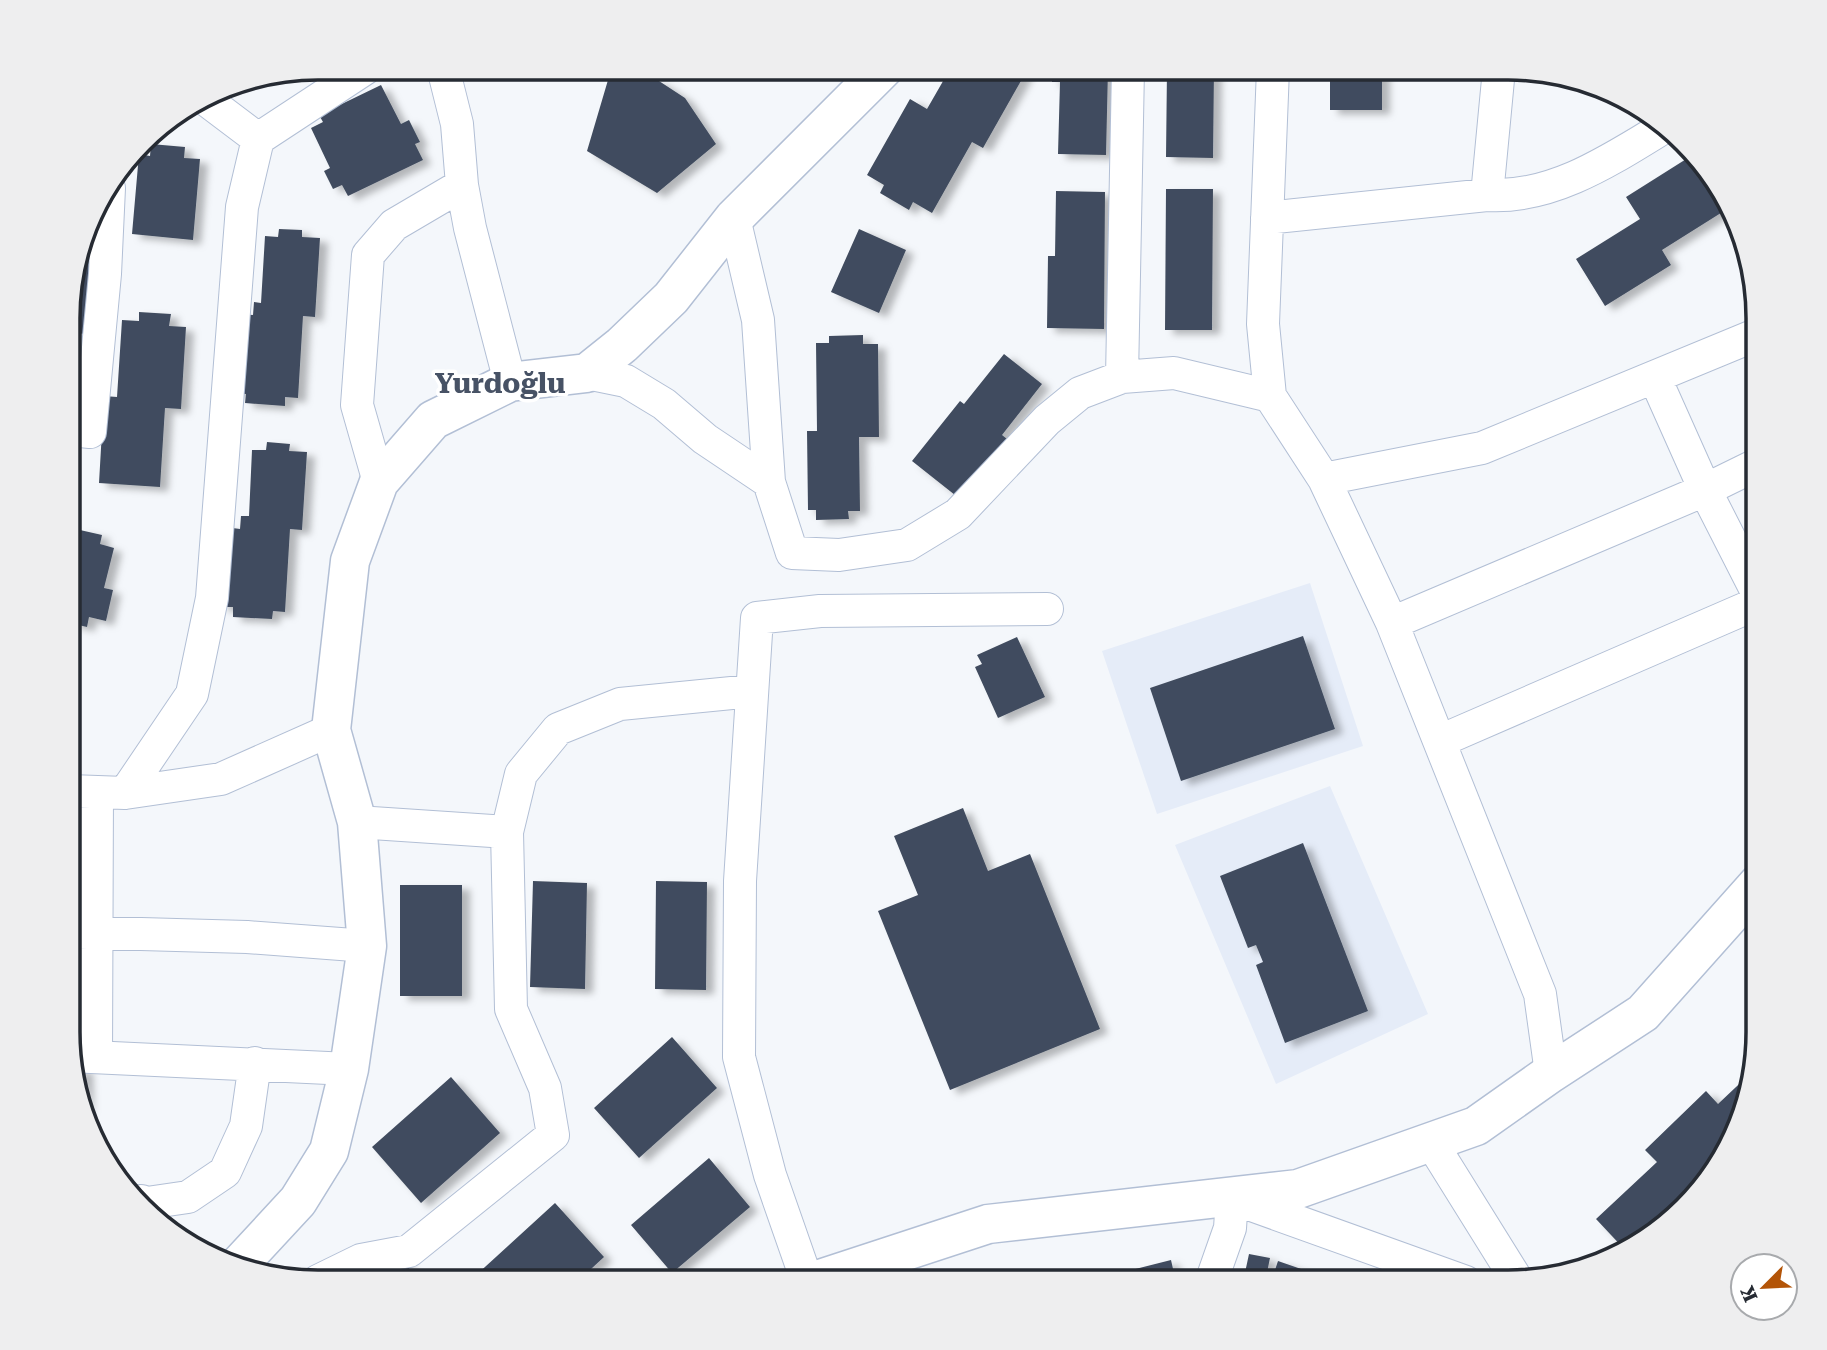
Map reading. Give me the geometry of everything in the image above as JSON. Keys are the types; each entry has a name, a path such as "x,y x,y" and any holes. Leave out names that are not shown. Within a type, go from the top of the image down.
{"street":[{"path":"348,80 258,139 242,207 212,598 192,694 98,792 84,933 83,1057 349,1069"},
{"path":"446,80 457,124 462,185 470,228 510,382"},
{"path":"587,373 622,345 671,298 734,218 872,80"},
{"path":"1122,377 1128,81"},
{"path":"1273,81 1263,324 1270,396 1324,479 1392,623 1540,994 1551,1073"},
{"path":"1487,195 1498,81"},
{"path":"213,105 258,139"},
{"path":"1268,218 1487,195 1512,196 1587,174 1656,132"},
{"path":"379,482 357,405 368,255 394,225 462,185"},
{"path":"80,431 90,432 105,274 108,207"},
{"path":"734,218 758,320 769,482 792,553 839,555 907,545 958,514 1047,420 1080,393 1122,377 1174,373 1270,396"},
{"path":"1324,479 1482,448 1746,339"},
{"path":"245,1258 298,1200 328,1151 349,1069 366,946 357,822 331,730 350,561 379,482 433,421 510,382 587,373 626,381 664,404 705,439 769,482"},
{"path":"1655,377 1705,490 1746,570"},
{"path":"1392,623 1705,490 1746,470"},
{"path":"1440,741 1746,608"},
{"path":"803,1269 770,1175 739,1057 740,881 757,618 820,611 1047,610"},
{"path":"343,1269 361,1260 409,1251 553,1135 545,1088 511,1009 507,832 521,774 558,729 620,704 752,691"},
{"path":"98,792 221,779 331,730"},
{"path":"357,822 507,832"},
{"path":"852,1269 988,1224 1298,1189 1476,1126 1643,1013 1746,897"},
{"path":"84,933 247,937 366,946"},
{"path":"154,1202 188,1197 225,1172 246,1126 255,1063"},
{"path":"1431,1142 1511,1270"},
{"path":"1215,1270 1230,1228 1232,1198"},
{"path":"1232,1198 1432,1270"}],"shaded area":[{"path":"1310,583 1363,746 1157,814 1102,651"},
{"path":"1330,786 1428,1014 1276,1084 1175,845"}],"building":[{"path":"608,80 659,81 685,98 716,144 657,193 587,151"},
{"path":"943,81 1021,81 983,148 972,142 932,213 913,202 909,210 880,193 884,185 867,175 910,99 927,109"},
{"path":"1108,81 1106,155 1058,154 1060,82 1052,82"},
{"path":"1167,81 1214,81 1213,158 1166,157"},
{"path":"1330,81 1382,81 1382,110 1330,110"},
{"path":"381,85 401,124 409,120 420,142 415,144 423,160 348,196 342,185 333,189 324,171 330,168 311,128 323,122 319,115"},
{"path":"157,145 185,147 184,158 200,159 193,240 132,234 138,164 147,155 150,156"},
{"path":"1685,160 1706,186 1722,212 1662,250 1671,265 1605,306 1576,259 1640,219 1626,197"},
{"path":"1166,189 1213,189 1212,330 1165,330"},
{"path":"1056,191 1105,192 1104,329 1047,328 1048,256 1055,256"},
{"path":"279,229 302,230 302,237 320,238 315,317 303,316 298,398 285,397 285,406 245,403 246,394 233,393 237,314 253,315 254,302 261,303 265,236 278,237"},
{"path":"859,229 906,250 879,313 831,292"},
{"path":"95,237 88,334 80,334 80,318 83,287"},
{"path":"139,312 171,314 169,326 186,327 181,409 165,408 160,487 99,483 104,396 117,397 122,320 139,321"},
{"path":"863,335 863,344 878,344 879,437 859,437 860,511 848,511 849,519 816,520 816,510 808,510 807,431 817,431 816,343 829,343 829,336"},
{"path":"1004,354 1042,384 1002,435 1007,439 960,499 912,461 960,401 964,404"},
{"path":"267,442 290,444 289,451 307,452 302,530 290,529 285,612 273,611 272,619 233,617 233,607 220,607 225,527 240,529 241,516 249,516 252,450 266,450"},
{"path":"80,530 102,535 100,544 114,548 104,588 113,590 106,621 89,617 87,627 80,625"},
{"path":"1303,636 1335,729 1181,781 1150,688"},
{"path":"1017,637 1045,697 998,718 975,667 982,664 977,655"},
{"path":"963,808 988,871 1030,854 1100,1029 950,1090 878,911 918,895 894,836"},
{"path":"1303,843 1368,1011 1285,1043 1256,965 1263,962 1256,945 1248,948 1220,876"},
{"path":"533,881 587,883 585,989 530,987"},
{"path":"656,881 707,882 706,990 655,989"},
{"path":"400,885 462,885 462,996 400,996"},
{"path":"672,1037 717,1088 639,1158 594,1108"},
{"path":"451,1077 500,1133 421,1203 372,1147"},
{"path":"1741,1082 1722,1137 1697,1176 1665,1210 1618,1243 1596,1219 1657,1162 1645,1150 1706,1091 1718,1104"},
{"path":"709,1158 750,1207 676,1269 669,1269 631,1225"},
{"path":"555,1203 604,1257 591,1269 483,1269"},
{"path":"1249,1254 1270,1258 1268,1270 1246,1270"},
{"path":"400,1258 410,1269 387,1269"},
{"path":"1171,1260 1173,1270 1133,1270"},
{"path":"1278,1261 1304,1270 1275,1270"}],"district":[{"name":"Yurdoğlu","path":"500,383"}]}
